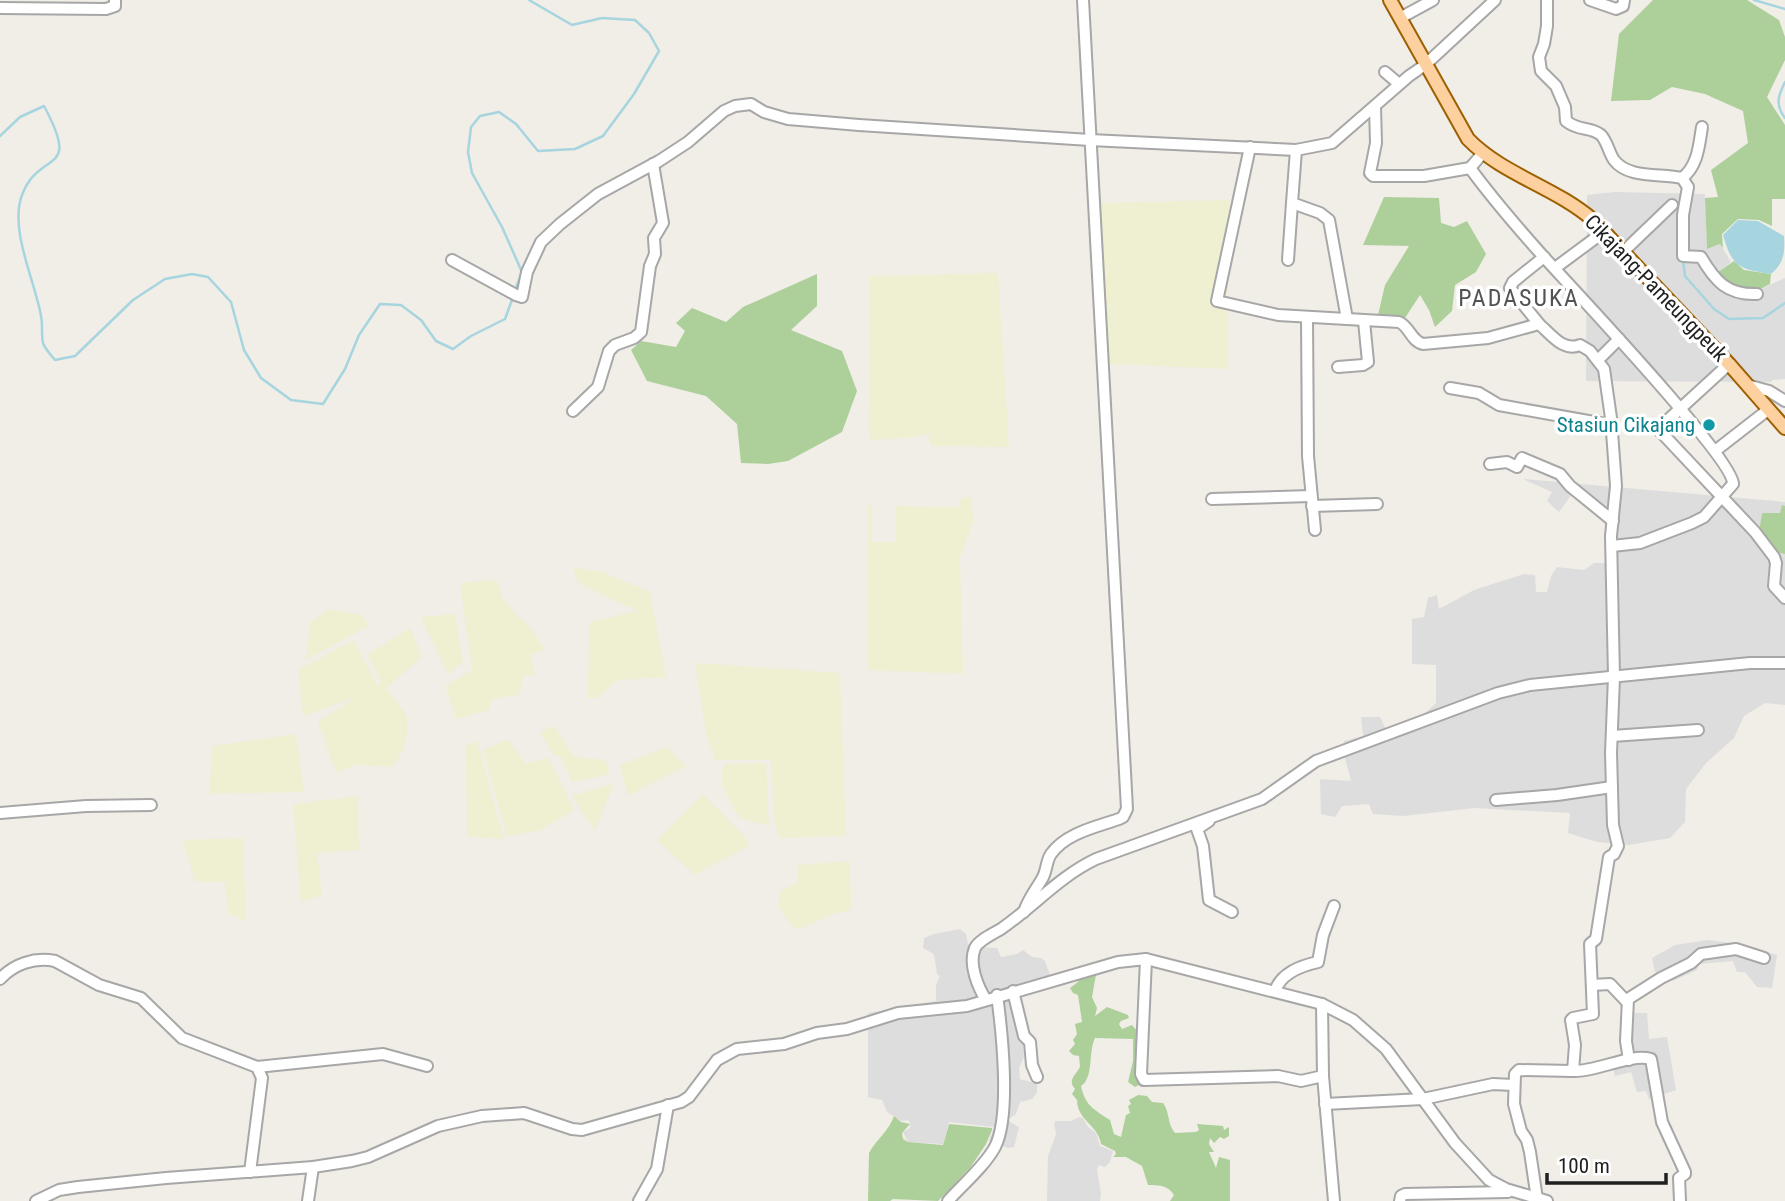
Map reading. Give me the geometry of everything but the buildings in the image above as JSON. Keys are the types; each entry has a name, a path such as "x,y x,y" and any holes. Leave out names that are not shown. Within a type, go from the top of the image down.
{"main road":[{"name":"Cikajang-Pameungpeuk","path":"1390,0 1465,135 1483,153 1578,209 1605,231 1730,364 1785,428"}],"street":[{"path":"0,8 56,4 106,9 115,6 116,0"},
{"path":"1024,912 1027,902 1044,877 1048,859 1058,846 1078,833 1119,819 1127,809 1083,0"},
{"path":"1400,18 1433,0"},
{"path":"452,260 522,297 527,272 541,242 598,194 688,142 724,111 744,104 788,119 1090,140 1296,150 1332,143 1399,84 1425,65 1495,0"},
{"path":"1548,0 1547,26 1539,57 1541,71 1556,86 1565,107 1566,121 1575,128 1590,129 1603,136 1616,162 1626,169 1642,174 1664,174 1682,178 1688,187 1683,215 1683,256 1702,257 1710,272 1731,291 1757,294"},
{"path":"1590,0 1616,9 1623,6 1624,0"},
{"path":"1385,72 1399,84"},
{"path":"1375,107 1376,143 1370,173 1373,176 1424,176 1470,168 1483,153"},
{"path":"1682,178 1688,174 1696,160 1702,127"},
{"path":"1250,147 1217,301 1279,316 1403,324 1415,340 1423,344 1493,337 1539,324"},
{"path":"1288,260 1296,150"},
{"path":"573,411 598,387 609,351 641,332 650,266 655,254 654,237 663,223 653,164"},
{"path":"1470,168 1715,451 1734,481 1704,517 1640,543 1612,547"},
{"path":"1292,203 1329,220 1347,319"},
{"path":"1624,251 1672,205"},
{"path":"1555,268 1605,231"},
{"path":"1545,257 1513,282 1510,288 1539,324 1566,347 1580,345 1590,351 1604,369 1616,485 1612,547 1612,787 1613,825 1618,846 1609,857 1596,939 1590,944 1593,1014 1571,1020 1576,1045 1573,1071"},
{"path":"1307,318 1308,456 1315,530"},
{"path":"1338,367 1363,365 1368,362 1364,321"},
{"path":"1598,360 1619,338"},
{"path":"1730,364 1658,429 1756,534 1774,557 1774,586 1785,598"},
{"path":"1747,385 1769,391 1785,401"},
{"path":"1450,388 1479,393 1499,405 1611,425"},
{"path":"1715,451 1769,409"},
{"path":"1490,464 1504,462 1517,467 1522,458 1557,472 1613,521"},
{"path":"1212,499 1377,504"},
{"path":"986,1000 976,979 974,950 977,945 1024,912 1073,872 1096,859 1262,799 1317,761 1498,692 1530,685 1750,663 1785,663"},
{"path":"1612,736 1698,730"},
{"path":"1496,800 1612,787"},
{"path":"0,813 86,806 151,805"},
{"path":"1216,815 1197,829 1203,846 1209,900 1232,912"},
{"path":"1275,991 1279,980 1302,966 1318,962 1323,935 1334,906"},
{"path":"1628,1002 1701,954 1732,949 1764,958"},
{"path":"1146,959 1141,1074 1144,1080 1278,1076 1301,1081 1323,1076"},
{"path":"36,1201 59,1190 78,1187 313,1167 368,1157 438,1126 474,1117 524,1113 582,1130 689,1097 717,1060 729,1052 746,1047 784,1044 887,1015 967,1006 997,995 1118,962 1146,959 1322,1004 1353,1020 1376,1040 1477,1168 1494,1184 1542,1200 1527,1140 1521,1131 1514,1104 1513,1085 1516,1072 1595,1070 1647,1057 1651,1059 1662,1122 1685,1171 1678,1181 1680,1201"},
{"path":"0,979 21,964 55,961 99,985 141,999 182,1038 257,1067 383,1054 427,1066"},
{"path":"1591,985 1610,984 1628,1002 1626,1041 1629,1060"},
{"path":"1013,992 1024,1036 1030,1042 1032,1065 1037,1077"},
{"path":"948,1201 990,1155 1003,1123 1003,1039 997,995"},
{"path":"1322,1004 1323,1076 1334,1201"},
{"path":"250,1172 262,1078 257,1067"},
{"path":"1325,1104 1423,1099 1493,1084 1513,1085"},
{"path":"639,1201 657,1169 668,1105"},
{"path":"308,1201 313,1167"},
{"path":"1400,1201 1405,1194 1497,1196 1514,1192"}],"shaded area":[{"path":"1615,192 1705,194 1707,249 1720,244 1731,262 1718,273 1751,294 1785,278 1785,379 1771,382 1586,381 1587,195"},
{"path":"1523,479 1785,502 1785,705 1765,703 1744,716 1734,738 1706,763 1686,789 1685,822 1670,838 1629,845 1597,842 1568,833 1570,813 1475,808 1403,816 1373,814 1369,804 1342,806 1335,817 1321,814 1320,779 1351,781 1344,741 1363,736 1361,717 1380,717 1388,734 1411,726 1436,703 1436,665 1412,664 1412,619 1424,617 1428,598 1437,595 1439,609 1474,590 1524,574 1535,575 1536,592 1547,592 1551,576 1557,567 1584,570 1594,563 1610,563 1606,523 1572,494 1559,512 1547,501 1552,492"},
{"path":"960,929 966,934 968,944 973,947 997,948 1001,957 1023,950 1032,957 1041,958 1045,961 1054,986 1019,997 1024,1057 1019,1068 1020,1079 1037,1084 1037,1093 1032,1099 1020,1102 1016,1114 1007,1120 1019,1127 1014,1147 1008,1148 989,1141 994,1127 949,1122 943,1144 908,1142 903,1132 910,1128 908,1120 901,1121 887,1112 882,1100 868,1097 868,1013 936,1001 936,985 940,976 937,974 934,954 923,948 924,938"},
{"path":"1708,940 1732,943 1777,955 1772,988 1757,987 1745,972 1737,972 1733,961 1699,964 1697,970 1673,981 1666,971 1655,972 1652,958 1675,945"},
{"path":"1626,1013 1647,1013 1649,1039 1667,1037 1676,1090 1649,1099 1646,1091 1637,1092 1631,1072 1615,1076 1612,1063 1628,1056"},
{"path":"1079,1117 1096,1133 1100,1146 1113,1151 1110,1162 1105,1167 1099,1165 1097,1169 1100,1201 1047,1201 1048,1156 1056,1134 1054,1123"}],"green space":[{"path":"1653,0 1747,0 1779,20 1785,37 1785,60 1767,97 1785,125 1785,199 1772,199 1772,226 1759,220 1738,219 1722,234 1723,248 1720,244 1707,249 1705,198 1718,197 1711,170 1748,143 1743,111 1705,94 1672,87 1650,100 1611,101 1619,34"},
{"path":"1384,197 1439,198 1441,223 1454,227 1467,221 1486,254 1476,272 1455,285 1452,311 1435,327 1420,295 1405,318 1378,315 1385,285 1409,246 1363,245"},
{"path":"1229,200 1227,369 1107,364 1097,203"},
{"path":"1734,261 1744,270 1771,274 1770,284 1751,294 1733,287 1717,273"},
{"path":"998,273 1009,447 931,446 929,434 869,440 870,276"},
{"path":"817,274 817,306 791,330 842,351 857,391 842,432 788,461 768,464 741,463 737,424 706,396 647,381 631,350 641,341 676,347 685,331 676,323 692,308 726,322 743,307"},
{"path":"961,497 971,498 974,520 960,557 963,674 868,670 868,505 872,506 872,542 896,542 896,506 959,507"},
{"path":"1782,505 1785,506 1785,554 1768,550 1759,533 1762,513 1780,513"},
{"path":"573,568 600,571 650,592 666,677 618,680 597,698 588,698 589,622 638,611 579,584"},
{"path":"496,580 503,599 528,625 546,650 530,654 535,675 524,676 518,695 492,699 489,710 456,719 445,686 472,670 460,583"},
{"path":"329,609 362,615 369,626 306,660 310,622"},
{"path":"455,614 463,662 448,674 421,617"},
{"path":"410,628 422,657 386,688 407,716 407,734 403,750 393,767 358,765 336,772 318,722 357,697 303,716 298,670 354,640 377,685 381,683 367,655"},
{"path":"695,663 840,673 846,836 780,838 775,826 771,760 715,760 706,734"},
{"path":"554,726 574,757 605,760 610,774 572,782 561,757 554,755 540,732"},
{"path":"296,734 304,792 209,794 213,746"},
{"path":"508,739 526,764 548,757 574,810 539,831 507,836 483,750"},
{"path":"477,741 504,839 467,837 466,745"},
{"path":"667,747 686,766 628,796 620,765"},
{"path":"766,763 769,826 743,819 735,812 722,786 724,764"},
{"path":"614,783 595,831 572,796"},
{"path":"703,794 748,840 748,846 695,875 657,840"},
{"path":"358,796 359,850 317,853 322,895 301,902 293,804"},
{"path":"243,838 246,921 228,913 225,882 195,882 183,840"},
{"path":"850,861 851,910 832,914 803,928 793,927 778,906 780,891 797,883 798,865"},
{"path":"1097,969 1092,997 1097,1008 1095,1016 1107,1007 1128,1015 1129,1018 1119,1024 1122,1029 1132,1025 1138,1032 1140,1081 1135,1087 1128,1082 1133,1061 1133,1039 1095,1038 1088,1077 1081,1086 1087,1102 1110,1120 1114,1134 1121,1137 1126,1115 1130,1113 1129,1100 1138,1095 1147,1096 1152,1102 1163,1103 1175,1133 1196,1132 1199,1130 1197,1124 1223,1126 1224,1130 1229,1127 1229,1136 1224,1139 1220,1137 1214,1143 1210,1138 1209,1144 1214,1152 1209,1152 1216,1168 1219,1157 1230,1160 1230,1201 1170,1201 1174,1195 1169,1189 1148,1185 1142,1166 1126,1157 1113,1157 1115,1151 1101,1144 1096,1132 1080,1113 1077,1100 1072,1094 1075,1089 1072,1080 1080,1067 1079,1056 1069,1051 1075,1044 1075,1024 1082,1022 1078,995 1070,988 1078,982 1080,975"},
{"path":"894,1116 901,1122 910,1124 902,1133 903,1139 908,1142 943,1145 949,1124 992,1130 970,1168 938,1201 868,1201 869,1153"}],"water":[{"path":"1738,220 1758,221 1784,236 1783,257 1771,274 1744,268 1738,265 1730,254 1723,235"}],"waterway":[{"path":"515,290 522,272 502,227 472,173 468,152 471,127 480,116 499,112 516,124 538,151 575,149 603,136 634,94 659,51 649,33 635,20 602,18 572,25 529,0"},
{"path":"1754,0 1785,9"},
{"path":"1785,82 1779,100 1785,118"},
{"path":"0,136 20,117 44,106 59,143 54,160 38,171 30,181 22,195 19,209 21,239 41,316 43,343 55,360 75,356 133,300 165,279 192,274 208,277 231,302 244,350 261,378 291,400 323,404 345,369 359,335 380,304 401,305 421,320 436,341 453,349 471,336 505,319 513,297"},
{"path":"1683,260 1685,276 1714,309 1729,319 1763,318 1785,303"}],"place":[{"name":"Stasiun Cikajang","path":"1709,425"}],"district":[{"name":"PADASUKA","path":"1519,298"}]}
